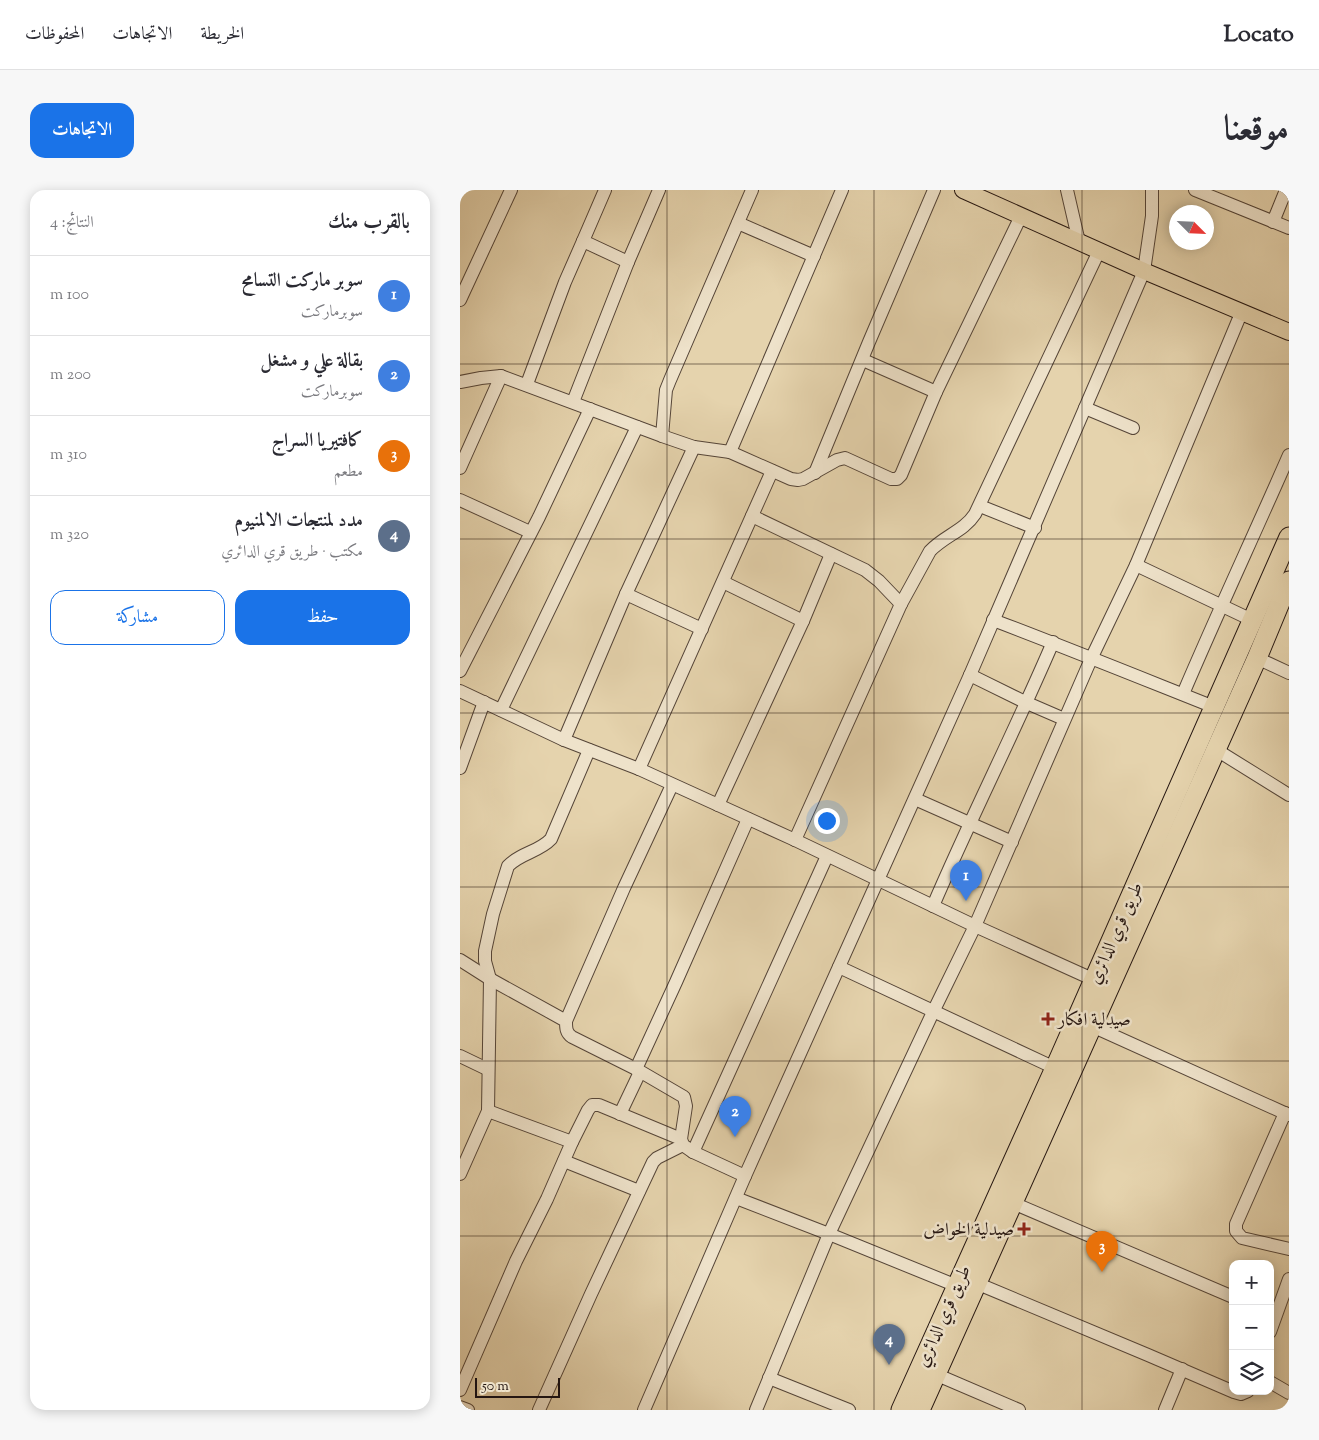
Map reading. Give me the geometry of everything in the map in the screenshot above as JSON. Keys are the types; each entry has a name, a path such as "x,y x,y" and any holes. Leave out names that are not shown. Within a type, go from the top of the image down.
{"highway":[{"name":"طريق قري الدائري","path":"920,1410 1092,1026 1101,983 1214,707 1289,537"},
{"name":"طريق قري الدائري","path":"901,1410 1055,1068 1101,983 1215,749 1257,658 1289,581"}],"main road":[{"path":"963,190 1144,271 1289,332"}],"street":[{"path":"461,293 511,190"},
{"path":"527,384 565,282 606,190"},
{"path":"573,402 628,262 659,190"},
{"path":"662,436 666,390 752,190"},
{"path":"730,452 842,190"},
{"path":"815,473 934,190"},
{"path":"1067,190 1079,242"},
{"path":"644,1410 745,1176 1035,528 1084,408 1144,271 1152,216 1152,190"},
{"path":"1195,190 1289,228"},
{"path":"1274,222 1286,190"},
{"path":"460,382 501,376 694,447 730,452 791,479 803,479 837,460 845,458 891,479 897,479 900,477 936,392 1021,216"},
{"path":"738,223 814,256"},
{"path":"583,241 628,262"},
{"path":"795,840 901,604 934,546 970,522 980,506 1099,251"},
{"path":"756,1410 829,1234 975,926 1064,719 1136,565 1242,311"},
{"path":"862,360 936,392"},
{"path":"460,468 501,376"},
{"path":"1084,408 1133,428"},
{"path":"460,671 590,409"},
{"path":"501,710 637,427"},
{"path":"564,740 626,594 694,447"},
{"path":"1182,694 1289,455"},
{"path":"639,770 772,471"},
{"path":"460,500 530,532"},
{"path":"980,506 1035,528"},
{"path":"752,516 873,576 901,604"},
{"path":"718,806 831,554"},
{"path":"1136,565 1252,620"},
{"path":"723,582 802,621"},
{"path":"626,594 702,629"},
{"path":"993,620 1053,642 1091,659 1214,707"},
{"path":"933,906 1027,703 1053,642"},
{"path":"1257,658 1289,673"},
{"path":"970,674 1027,703 1064,719"},
{"path":"460,691 564,740 639,770 795,840 975,926 1101,983"},
{"path":"460,768 484,702"},
{"path":"1215,749 1289,795"},
{"path":"460,1174 488,1111 487,1069 490,979 485,961 485,951 493,914 508,866 513,860 546,844 550,839 589,750"},
{"path":"672,785 620,897 566,1021 566,1030 572,1037 638,1070 684,1097 686,1106 686,1145"},
{"path":"915,799 1012,842"},
{"path":"620,1114 748,820"},
{"path":"539,1410 591,1294 655,1160 686,1145 828,856"},
{"path":"461,962 566,1021"},
{"path":"839,967 1055,1068"},
{"path":"1092,1026 1287,1114 1236,1224 1236,1231 1242,1238 1289,1249"},
{"path":"460,1056 487,1069"},
{"path":"460,1390 516,1261 572,1142 592,1105 598,1105 620,1114 686,1145 745,1176"},
{"path":"488,1111 572,1142"},
{"path":"564,1161 640,1191"},
{"path":"736,1198 957,1286"},
{"path":"1013,1203 1229,1295"},
{"path":"1274,1315 1289,1279"},
{"path":"976,1283 1229,1390"},
{"path":"1165,1410 1182,1369"},
{"path":"935,1374 1019,1410"},
{"path":"769,1378 849,1410"},
{"path":"1274,1384 1289,1393"},
{"path":"460,1407 468,1410"}],"place":[{"name":"سوبر ماركت التسامح","path":"966,901"},
{"name":"صيدلية افكار","path":"1048,1019"},
{"name":"بقالة علي و مشغل","path":"735,1137"},
{"name":"صيدلية الخواض","path":"1024,1229"},
{"name":"كافتيريا السراج","path":"1102,1272"},
{"name":"مدد لمنتجات الالمنيوم","path":"889,1365"}]}
